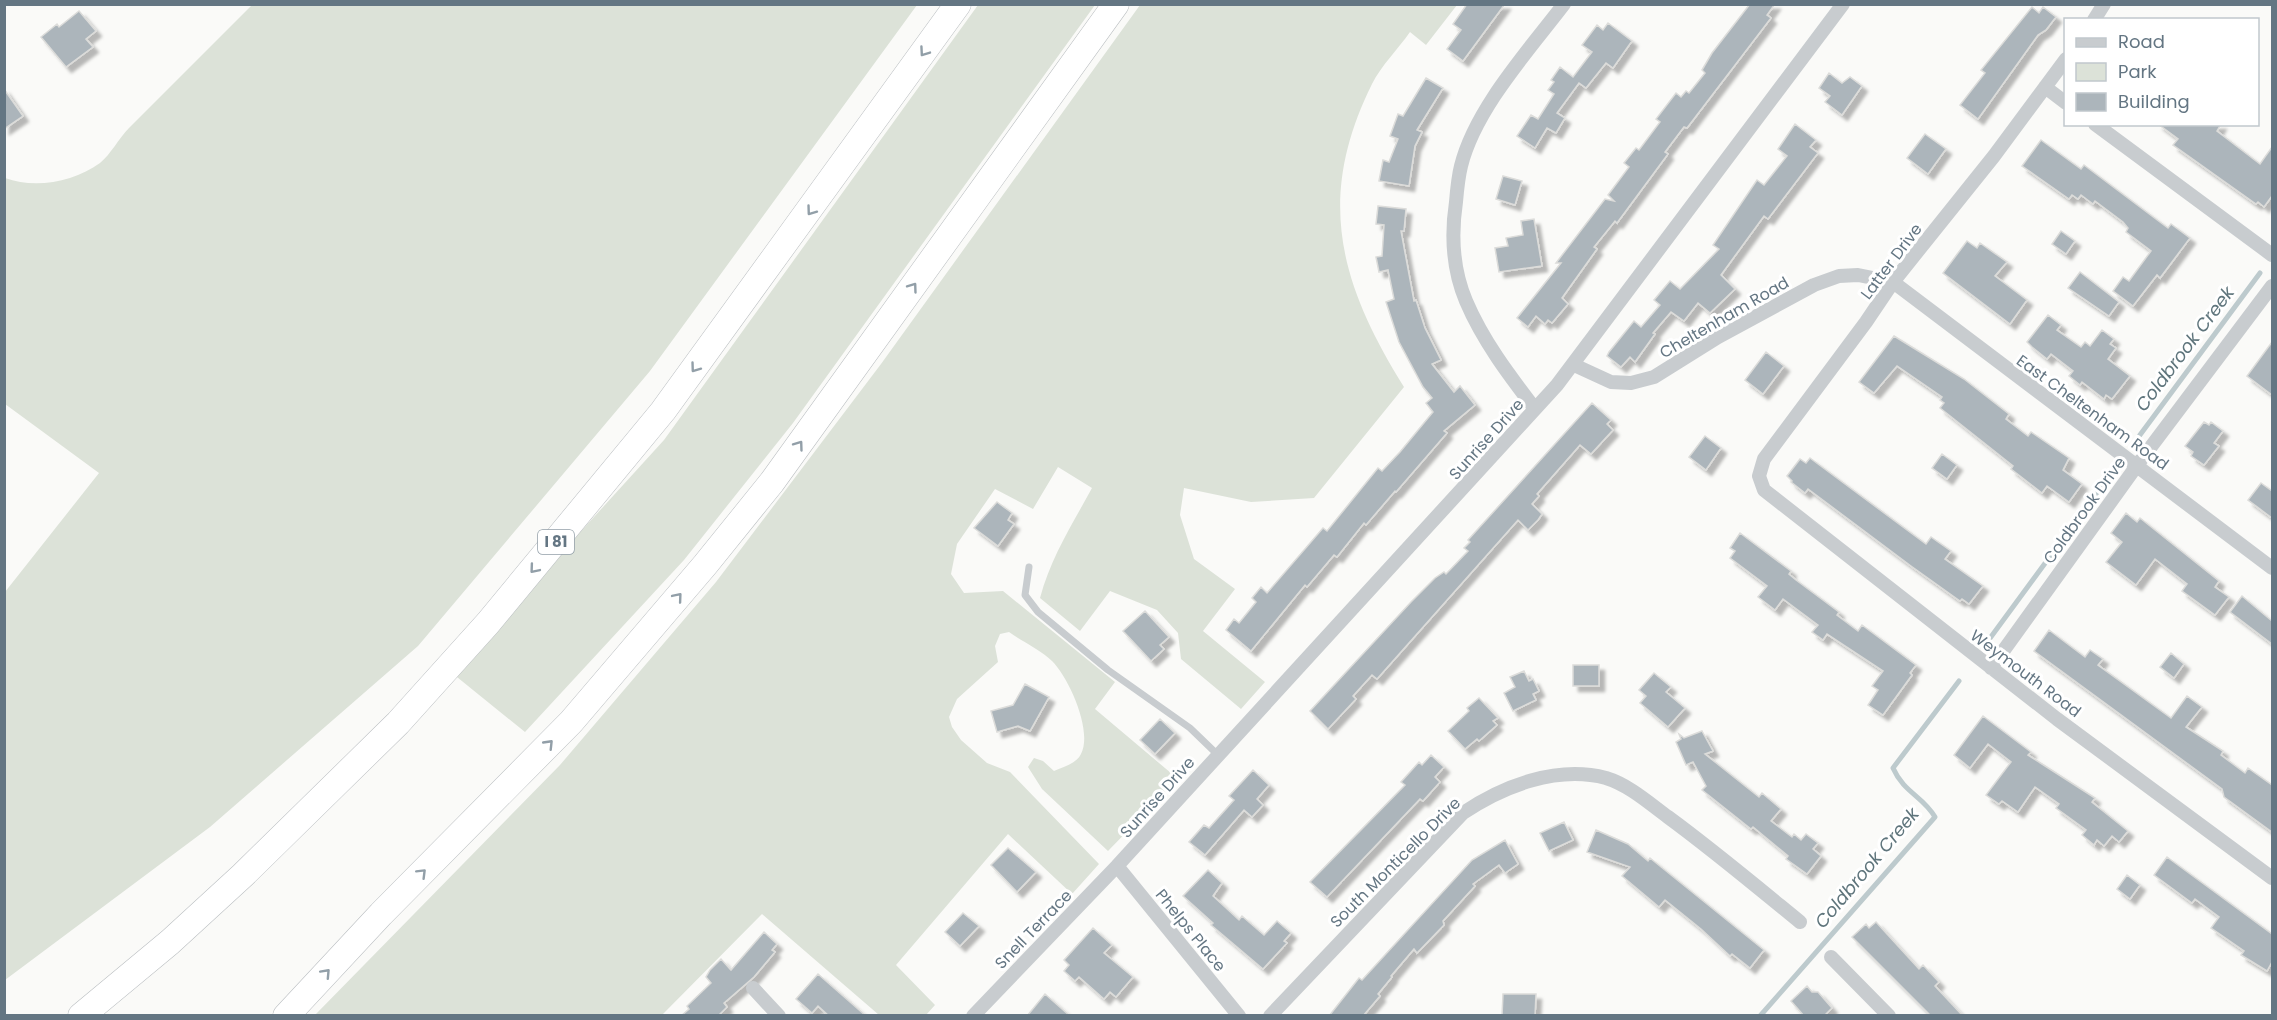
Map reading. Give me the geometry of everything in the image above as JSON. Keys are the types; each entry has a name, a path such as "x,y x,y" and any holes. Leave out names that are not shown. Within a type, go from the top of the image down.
{"highway":[{"name":"I 81","path":"81,1016 170,942 243,875 398,723 488,623 663,411 958,4"},
{"path":"286,1016 381,914 571,722 705,565 772,482 1116,4"}],"street":[{"path":"1535,409 1496,357 1467,302 1458,278 1453,223 1461,165 1476,130 1488,107 1564,4"},
{"name":"Sunrise Drive","path":"1117,866 1574,365 1844,4"},
{"path":"2095,18 2104,4"},
{"name":"Latter Drive","path":"1764,490 1759,476 1764,459 1893,282 1994,156 2064,62"},
{"path":"2044,87 2064,102"},
{"path":"2098,126 2272,255"},
{"name":"Cheltenham Road","path":"1574,365 1611,382 1631,382 1654,377 1718,337 1814,285 1839,276 1858,275 1893,282"},
{"name":"East Cheltenham Road","path":"1893,282 1998,363 2138,464 2272,568"},
{"name":"Coldbrook Drive","path":"1991,668 2138,464 2272,286"},
{"name":"Weymouth Road","path":"1764,490 1991,668 2272,878"},
{"name":"South Monticello Drive","path":"1270,1016 1457,818 1490,795 1514,784 1582,775 1606,778 1633,791 1695,837 1800,922"},
{"name":"Snell Terrace","path":"973,1016 1117,866"},
{"name":"Phelps Place","path":"1117,866 1239,1016"},
{"path":"1831,957 1889,1016"},
{"path":"753,988 779,1016"}],"lane":[{"path":"1029,567 1025,595 1038,612 1108,670 1190,728 1218,755"}],"green space":[{"path":"252,5 917,5 650,371 418,646 210,827 5,980 5,592 99,473 5,404 5,178 29,183 54,182 78,175 100,163 129,128"},
{"path":"978,5 1095,5 793,423 684,560 525,732 452,673 664,440"},
{"path":"1140,5 1457,5 1426,45 1410,32 1380,71 1354,126 1344,165 1340,203 1343,240 1351,276 1364,312 1404,387 1314,498 1251,502 1184,488 1180,515 1194,559 1235,589 1203,631 1265,682 1241,709 1181,659 1178,633 1157,610 1110,591 1080,631 1040,598 1056,555 1092,488 1058,467 1033,509 995,489 957,544 951,574 964,593 1003,591 1115,682 1095,709 1178,779 1108,851 1042,789 1028,767 1034,758 1043,761 1054,771 1073,763 1081,754 1084,732 1082,719 1072,692 1059,669 1048,657 1009,632 1000,634 995,646 998,662 957,699 949,717 952,727 961,740 987,763 1010,772 1099,864 1072,894 1008,834 896,965 935,1005 926,1015 879,1015 762,914 662,1015 315,1015 560,765 716,582 881,364"}],"building":[{"path":"1467,4 1505,4 1463,61 1447,49 1461,30 1453,24"},
{"path":"1750,4 1775,4 1767,15 1771,18 1687,128 1684,127 1665,152 1668,154 1617,223 1615,221 1594,247 1597,249 1562,298 1568,304 1552,323 1548,320 1545,324 1536,316 1528,327 1517,318 1561,263 1556,263 1605,199 1614,201 1608,195 1629,167 1624,163 1636,148 1639,150 1660,122 1656,119 1676,93 1681,97 1686,91 1689,93 1705,73 1702,70 1712,53"},
{"path":"2032,7 2039,13 2043,7 2056,17 2046,30 2038,35 1978,119 1960,105 1985,73 1981,70"},
{"path":"79,11 96,31 86,39 93,47 66,67 41,37 57,24 59,27"},
{"path":"1608,23 1632,41 1613,68 1606,63 1586,88 1579,83 1557,113 1565,118 1556,133 1547,128 1535,148 1517,136 1531,115 1538,119 1554,94 1548,90 1554,82 1551,80 1560,67 1573,77 1592,52 1582,45 1597,25 1603,30"},
{"path":"1829,73 1842,83 1850,77 1862,86 1842,115 1825,102 1830,96 1819,88"},
{"path":"1426,78 1443,88 1417,130 1422,132 1415,146 1409,186 1379,181 1383,160 1389,162 1398,139 1390,136 1398,114 1403,116"},
{"path":"4,89 23,116 4,129"},
{"path":"1795,124 1816,140 1810,147 1818,153 1768,219 1764,216 1721,275 1735,289 1710,313 1698,303 1684,321 1671,312 1653,333 1655,334 1635,362 1630,357 1621,367 1607,356 1609,352 1634,321 1641,327 1660,305 1654,300 1670,281 1680,289 1719,249 1713,245 1757,180 1764,185 1787,156 1778,149"},
{"path":"2161,126 2220,126 2217,131 2260,164 2272,147 2272,196 2264,207 2258,202 2256,204 2173,145 2178,139"},
{"path":"1925,134 1946,149 1928,174 1907,158"},
{"path":"2041,140 2081,169 2084,165 2168,228 2171,224 2190,238 2160,278 2157,275 2133,306 2113,291 2123,277 2129,281 2151,251 2126,232 2128,228 2123,222 2095,201 2093,204 2081,195 2078,199 2072,195 2069,199 2022,166"},
{"path":"1503,176 1522,181 1515,205 1496,199"},
{"path":"1378,206 1406,209 1404,231 1401,231 1414,301 1416,300 1425,328 1441,360 1432,364 1454,392 1460,386 1475,405 1444,431 1447,433 1396,492 1366,525 1364,523 1337,557 1334,555 1307,587 1305,585 1251,651 1226,630 1234,619 1239,623 1256,602 1252,598 1261,587 1267,593 1323,528 1327,531 1378,468 1382,471 1400,452 1433,412 1426,403 1432,398 1423,387 1399,342 1386,302 1394,299 1388,270 1379,272 1376,257 1382,256 1384,225 1376,224"},
{"path":"1534,219 1542,266 1499,272 1495,248 1508,246 1506,238 1523,235 1521,221"},
{"path":"2061,231 2075,241 2066,254 2052,244"},
{"path":"1967,241 1977,248 1980,243 2007,262 1995,276 2027,300 2010,324 1943,273"},
{"path":"2080,272 2119,302 2109,316 2068,288"},
{"path":"2048,315 2061,325 2057,330 2081,347 2085,342 2090,346 2102,330 2114,339 2110,344 2116,348 2108,359 2130,376 2112,399 2106,395 2104,399 2082,382 2080,385 2069,376 2073,371 2051,354 2047,359 2027,342"},
{"path":"1894,336 1964,379 2009,414 2006,419 2028,436 2031,432 2069,458 2063,470 2082,484 2069,502 2047,486 2042,493 2011,469 2013,466 1940,408 1944,403 1940,400 1942,397 1897,366 1874,393 1859,382"},
{"path":"2272,342 2272,395 2247,376"},
{"path":"1766,352 1784,366 1763,394 1745,380"},
{"path":"1592,403 1611,420 1607,424 1613,430 1591,454 1580,445 1537,494 1539,496 1532,504 1542,514 1538,520 1528,530 1518,520 1377,679 1372,675 1353,696 1356,699 1328,729 1310,711 1411,602 1435,578 1444,572 1446,574 1468,551 1464,548 1470,542 1468,540"},
{"path":"2204,422 2209,425 2211,422 2223,431 2214,443 2219,446 2204,465 2191,456 2193,452 2185,446"},
{"path":"1705,436 1721,448 1706,470 1689,457"},
{"path":"1942,454 1957,465 1947,479 1932,468"},
{"path":"1810,458 1926,544 1931,537 1951,551 1945,559 1983,586 1969,604 1962,599 1960,601 1911,566 1808,489 1805,493 1791,482 1787,476 1800,459 1806,463"},
{"path":"2261,483 2272,491 2272,518 2248,500"},
{"path":"997,502 1012,513 1008,520 1014,524 998,546 974,528"},
{"path":"2126,513 2137,522 2140,518 2219,581 2215,587 2229,597 2215,615 2182,591 2187,584 2155,559 2136,585 2106,562 2122,542 2111,533"},
{"path":"1740,533 1791,571 1789,574 1839,612 1837,615 1858,631 1862,625 1916,665 1910,673 1912,675 1883,715 1868,705 1878,690 1872,686 1883,671 1827,634 1823,640 1812,632 1818,625 1783,599 1775,610 1758,597 1767,586 1730,558 1735,551 1730,548"},
{"path":"2242,596 2272,621 2272,644 2230,612"},
{"path":"1145,611 1169,637 1160,645 1164,649 1151,661 1123,631"},
{"path":"2049,630 2085,657 2090,650 2103,659 2098,665 2171,718 2187,696 2202,707 2186,727 2223,751 2221,755 2245,773 2248,768 2272,785 2272,832 2224,797 2222,789 2034,651"},
{"path":"2171,653 2184,664 2174,678 2160,667"},
{"path":"1573,665 1599,665 1599,686 1573,686"},
{"path":"1524,671 1529,681 1533,679 1539,691 1533,694 1536,700 1513,711 1504,693 1515,687 1510,677"},
{"path":"1654,673 1671,687 1666,692 1685,708 1668,727 1640,703 1646,696 1639,690"},
{"path":"1025,684 1049,697 1030,731 1018,726 997,732 991,711 1013,705"},
{"path":"1479,698 1498,718 1493,721 1497,725 1479,741 1477,739 1465,749 1448,731 1469,711 1467,708"},
{"path":"1983,716 2031,752 2028,755 2095,798 2092,802 2128,831 2119,842 2112,836 2104,846 2097,840 2094,845 2082,835 2086,830 2056,808 2059,804 2035,787 2018,812 2002,801 1999,804 1986,795 2011,762 1988,744 1970,768 1954,755"},
{"path":"1160,719 1175,733 1155,754 1140,740"},
{"path":"1702,731 1713,751 1705,754 1759,797 1762,793 1781,809 1771,821 1792,837 1794,834 1801,840 1806,834 1818,843 1813,849 1821,856 1807,874 1786,859 1788,856 1753,827 1751,829 1702,790 1706,786 1693,762 1686,765 1676,742 1681,739 1679,734 1684,738"},
{"path":"1431,755 1444,767 1435,777 1440,782 1423,801 1420,799 1327,897 1310,882 1405,785 1401,782 1419,762 1422,765"},
{"path":"1253,770 1269,785 1257,799 1263,805 1252,817 1244,810 1205,855 1189,842 1204,825 1209,828 1234,800 1229,796"},
{"path":"1564,822 1573,840 1549,851 1540,833"},
{"path":"1596,830 1628,844 1648,861 1650,858 1764,950 1750,968 1732,954 1730,956 1665,900 1659,907 1622,876 1630,867 1587,852"},
{"path":"1505,840 1518,864 1505,873 1499,865 1473,884 1475,886 1443,921 1444,925 1417,953 1414,949 1391,976 1378,994 1380,996 1363,1016 1329,1016 1359,978 1362,980 1472,860"},
{"path":"1008,848 1036,872 1017,892 991,865"},
{"path":"2167,857 2272,934 2272,962 2267,971 2241,955 2244,951 2211,928 2219,917 2195,899 2192,903 2154,875"},
{"path":"1208,870 1222,883 1213,896 1239,920 1242,916 1264,935 1277,921 1291,933 1284,941 1287,943 1263,969 1211,925 1213,923 1183,896"},
{"path":"2127,875 2140,885 2130,899 2117,889"},
{"path":"963,913 979,926 960,946 945,932"},
{"path":"1876,922 1919,969 1923,965 1939,982 1935,986 1963,1016 1931,1016 1852,937 1866,924 1869,928"},
{"path":"1093,928 1112,945 1104,953 1133,977 1116,997 1110,992 1104,999 1079,977 1075,981 1064,971 1069,965 1064,960"},
{"path":"764,932 777,944 772,950 775,952 754,977 724,1003 727,1007 718,1016 681,1016 689,1009 687,1006 711,983 706,977 710,970 721,959 731,970"},
{"path":"818,974 866,1016 829,1016 818,1006 812,1013 796,999"},
{"path":"1807,986 1812,992 1818,992 1832,1008 1824,1016 1804,1016 1791,1001"},
{"path":"1045,994 1070,1016 1027,1016"},
{"path":"1503,994 1536,994 1535,1016 1502,1016"}],"waterway":[{"name":"Coldbrook Creek","path":"2134,443 2260,273"},
{"name":"Coldbrook Creek","path":"1985,645 2112,472"},
{"name":"Coldbrook Creek","path":"1760,1016 1935,817 1925,804 1908,789 1893,768 1959,681"}]}
